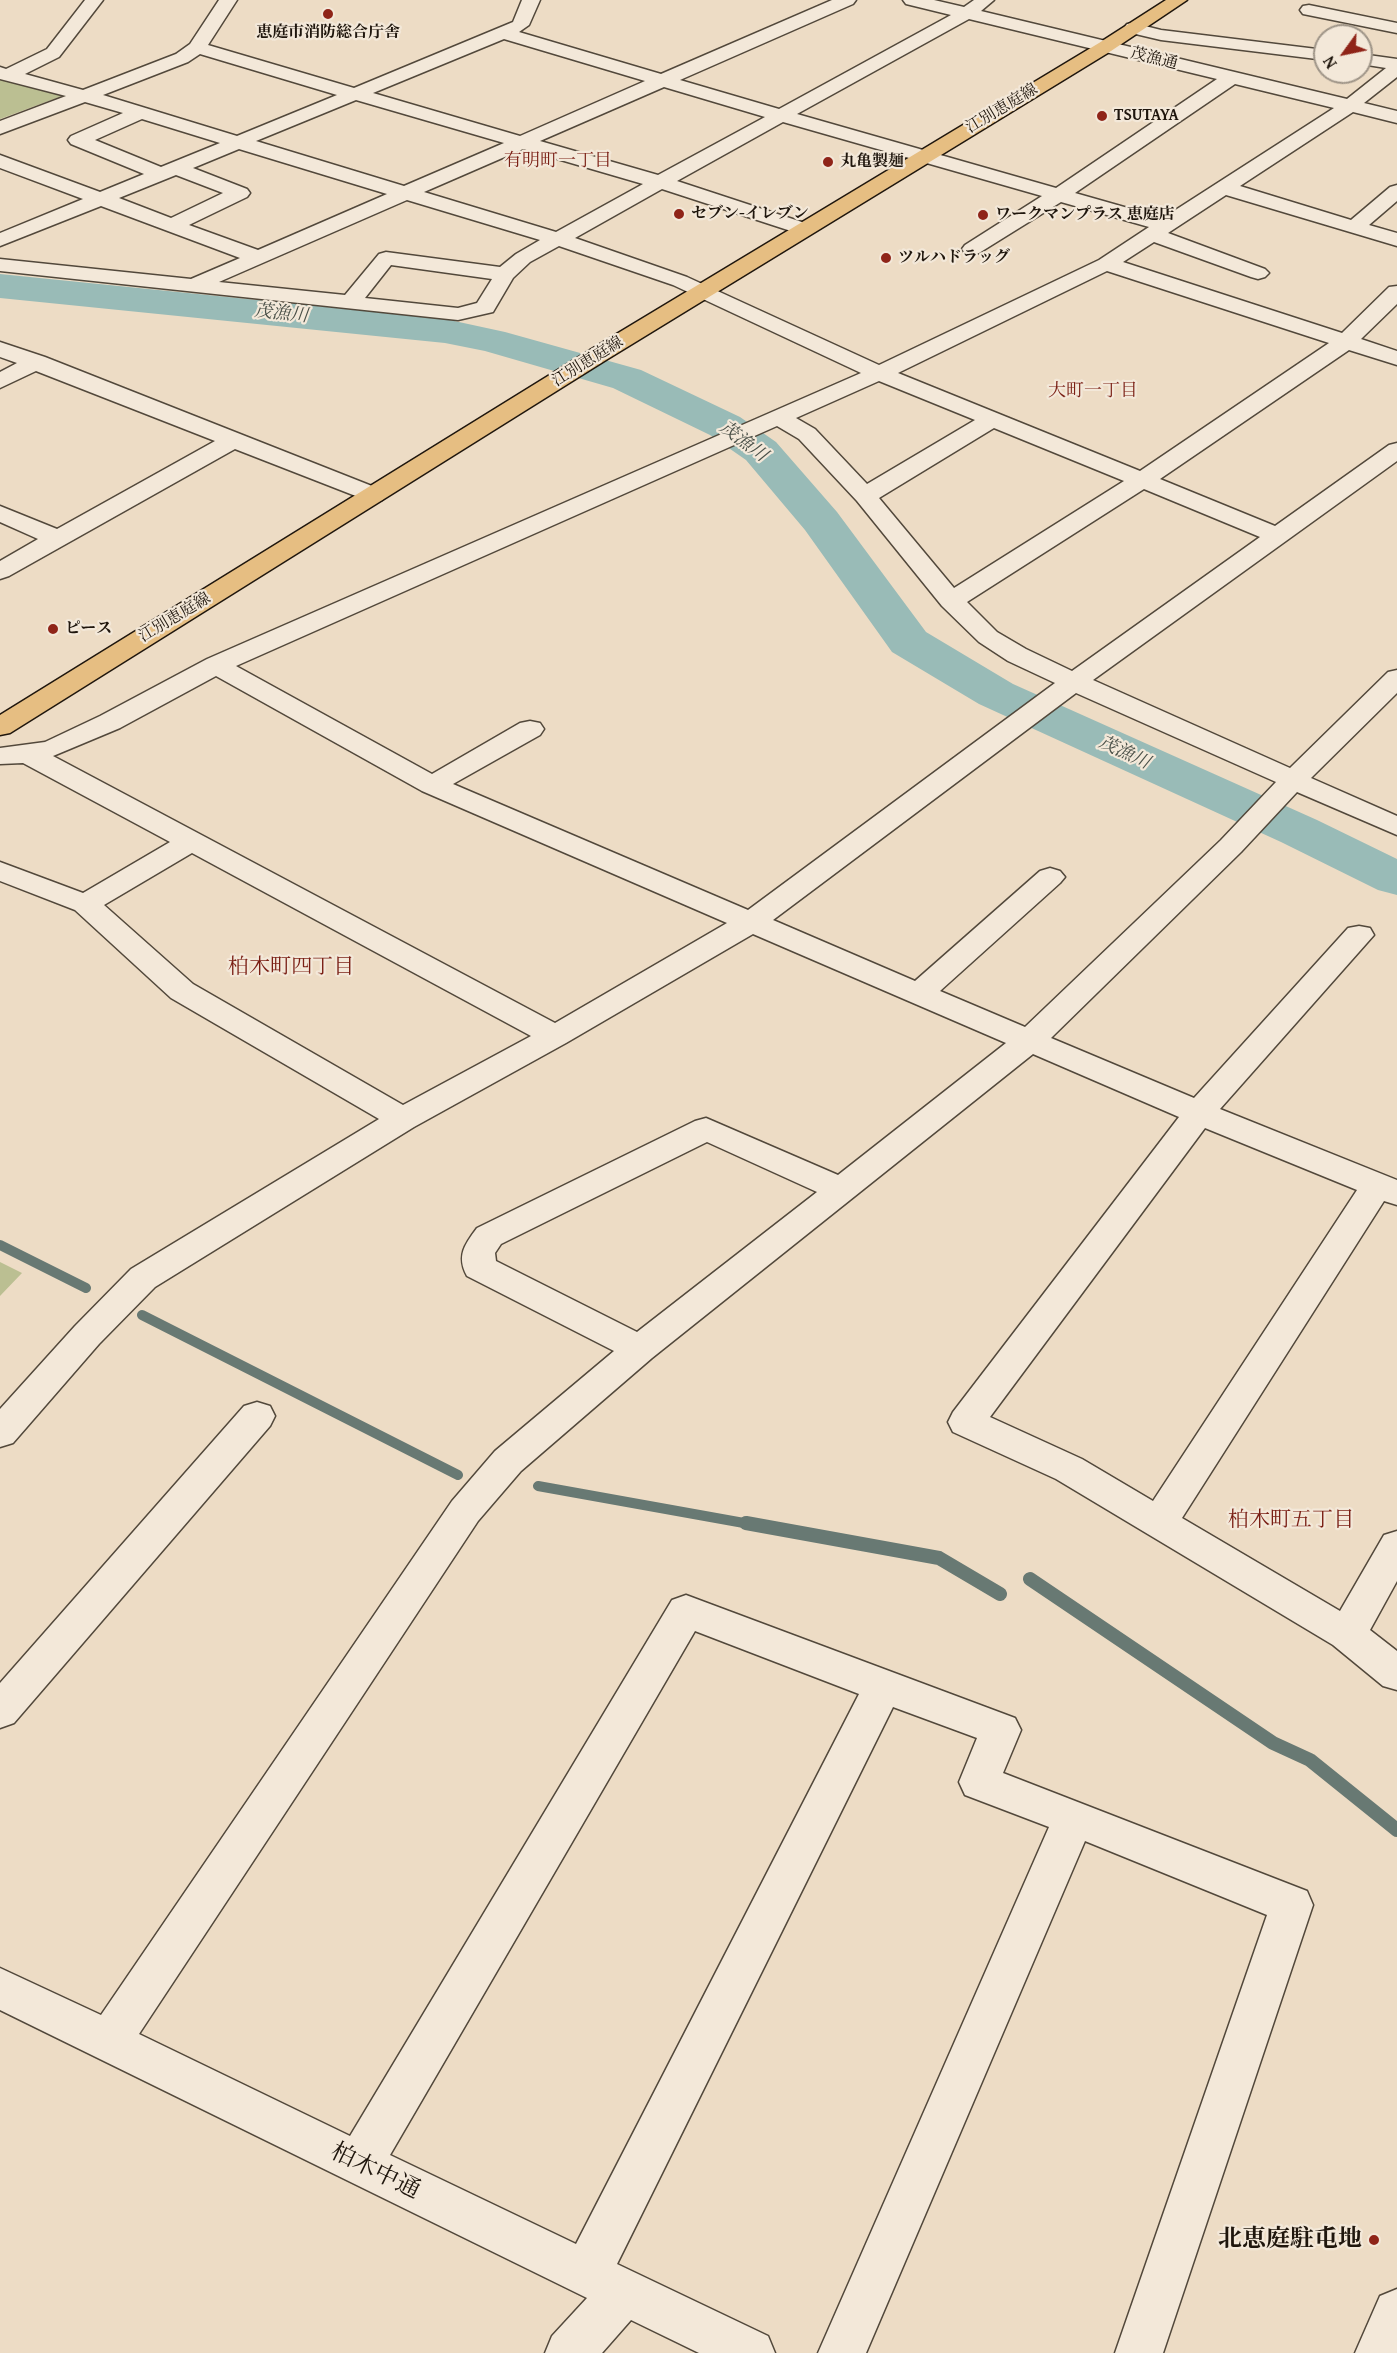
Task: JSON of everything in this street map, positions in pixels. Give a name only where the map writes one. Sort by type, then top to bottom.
[{"type":"main road","name":"江別恵庭線","points":[[0,727],[570,372],[1105,47],[1178,0]]},
{"type":"street","points":[[4,74],[53,52],[94,0]]},
{"type":"street","points":[[0,128],[182,58],[197,48],[228,0]]},
{"type":"street","points":[[0,240],[503,33],[520,25],[531,0]]},
{"type":"street","points":[[195,285],[847,0]]},
{"type":"street","name":"茂漁通","points":[[912,0],[1397,117]]},
{"type":"street","points":[[0,265],[458,314],[475,311],[485,307],[505,274],[523,258],[663,183],[968,13],[985,0]]},
{"type":"street","points":[[1309,10],[1397,28]]},
{"type":"street","points":[[1133,28],[1161,35],[1285,42],[1313,51]]},
{"type":"street","points":[[503,33],[782,116],[1060,194],[1158,230],[1258,273]]},
{"type":"street","points":[[197,48],[663,183],[804,229]]},
{"type":"street","points":[[1373,61],[1397,66]]},
{"type":"street","points":[[14,755],[54,748],[216,665],[879,373],[1106,264],[1351,105],[1397,66]]},
{"type":"street","points":[[4,74],[239,141],[558,239],[680,281],[879,373],[1279,536]]},
{"type":"street","points":[[972,249],[1060,194],[1231,78]]},
{"type":"street","points":[[142,112],[78,140],[240,193],[172,225]]},
{"type":"street","points":[[0,161],[260,258]]},
{"type":"street","points":[[1225,188],[1397,240]]},
{"type":"street","points":[[1355,227],[1397,191]]},
{"type":"street","points":[[350,303],[386,258],[505,274]]},
{"type":"street","points":[[1106,264],[1397,358]]},
{"type":"street","points":[[951,601],[1142,480],[1345,342],[1397,292]]},
{"type":"street","points":[[0,349],[374,495]]},
{"type":"street","points":[[0,381],[37,362]]},
{"type":"street","points":[[865,496],[992,420]]},
{"type":"street","points":[[769,421],[807,434],[865,496],[951,601],[988,637],[1066,687],[1285,789],[1397,826]]},
{"type":"street","points":[[0,571],[234,440]]},
{"type":"street","points":[[0,1433],[87,1335],[143,1278],[403,1119],[555,1036],[753,921],[1066,687],[1397,450]]},
{"type":"street","points":[[0,513],[58,538]]},
{"type":"street","points":[[216,665],[432,785],[1029,1041],[1387,1190],[1159,1522]]},
{"type":"street","points":[[109,2041],[465,1511],[508,1461],[640,1349],[1029,1041],[1246,831],[1397,678]]},
{"type":"street","points":[[432,785],[530,729]]},
{"type":"street","points":[[14,755],[190,842],[555,1036]]},
{"type":"street","points":[[85,904],[190,842]]},
{"type":"street","points":[[0,872],[85,904],[182,991],[403,1119]]},
{"type":"street","points":[[920,993],[1050,877]]},
{"type":"street","points":[[1359,934],[1199,1113],[966,1422],[1069,1469],[1347,1634],[1397,1674]]},
{"type":"street","points":[[640,1349],[479,1267],[478,1251],[489,1236],[706,1129],[843,1190]]},
{"type":"street","points":[[0,1711],[257,1416]]},
{"type":"street","points":[[1347,1634],[1397,1546]]},
{"type":"street","points":[[359,2164],[686,1611],[1001,1730],[979,1782],[1292,1905],[1139,2353]]},
{"type":"street","points":[[569,2353],[606,2282],[883,1686]]},
{"type":"street","points":[[842,2353],[1074,1818]]},
{"type":"street","name":"柏木中通","points":[[0,1988],[752,2353]]},
{"type":"street","points":[[1379,2353],[1397,2313]]},
{"type":"green space","points":[[0,76],[58,91],[62,96],[0,119]]},
{"type":"green space","points":[[0,1262],[22,1273],[0,1296]]},
{"type":"waterway","name":"茂漁川","points":[[0,286],[445,331],[491,340],[627,379],[725,426],[761,451],[821,521],[909,642],[996,694],[1299,831],[1397,879]]},
{"type":"waterway","points":[[0,1245],[86,1288]]},
{"type":"waterway","points":[[142,1315],[458,1475]]},
{"type":"waterway","points":[[538,1486],[755,1525]]},
{"type":"waterway","points":[[746,1523],[939,1558],[1000,1594]]},
{"type":"waterway","points":[[1030,1579],[1273,1743],[1310,1760],[1397,1830]]},
{"type":"place","name":"恵庭市消防総合庁舎","points":[[328,14]]},
{"type":"place","name":"TSUTAYA","points":[[1102,116]]},
{"type":"place","name":"丸亀製麺","points":[[828,162]]},
{"type":"place","name":"セブン-イレブン","points":[[679,214]]},
{"type":"place","name":"ワークマンプラス 恵庭店","points":[[983,215]]},
{"type":"place","name":"ツルハドラッグ","points":[[886,258]]},
{"type":"place","name":"ピース","points":[[53,629]]},
{"type":"place","name":"北恵庭駐屯地","points":[[1374,2240]]},
{"type":"district","name":"有明町一丁目","points":[[558,161]]},
{"type":"district","name":"大町一丁目","points":[[1093,391]]},
{"type":"district","name":"柏木町四丁目","points":[[291,968]]},
{"type":"district","name":"柏木町五丁目","points":[[1291,1521]]}]
